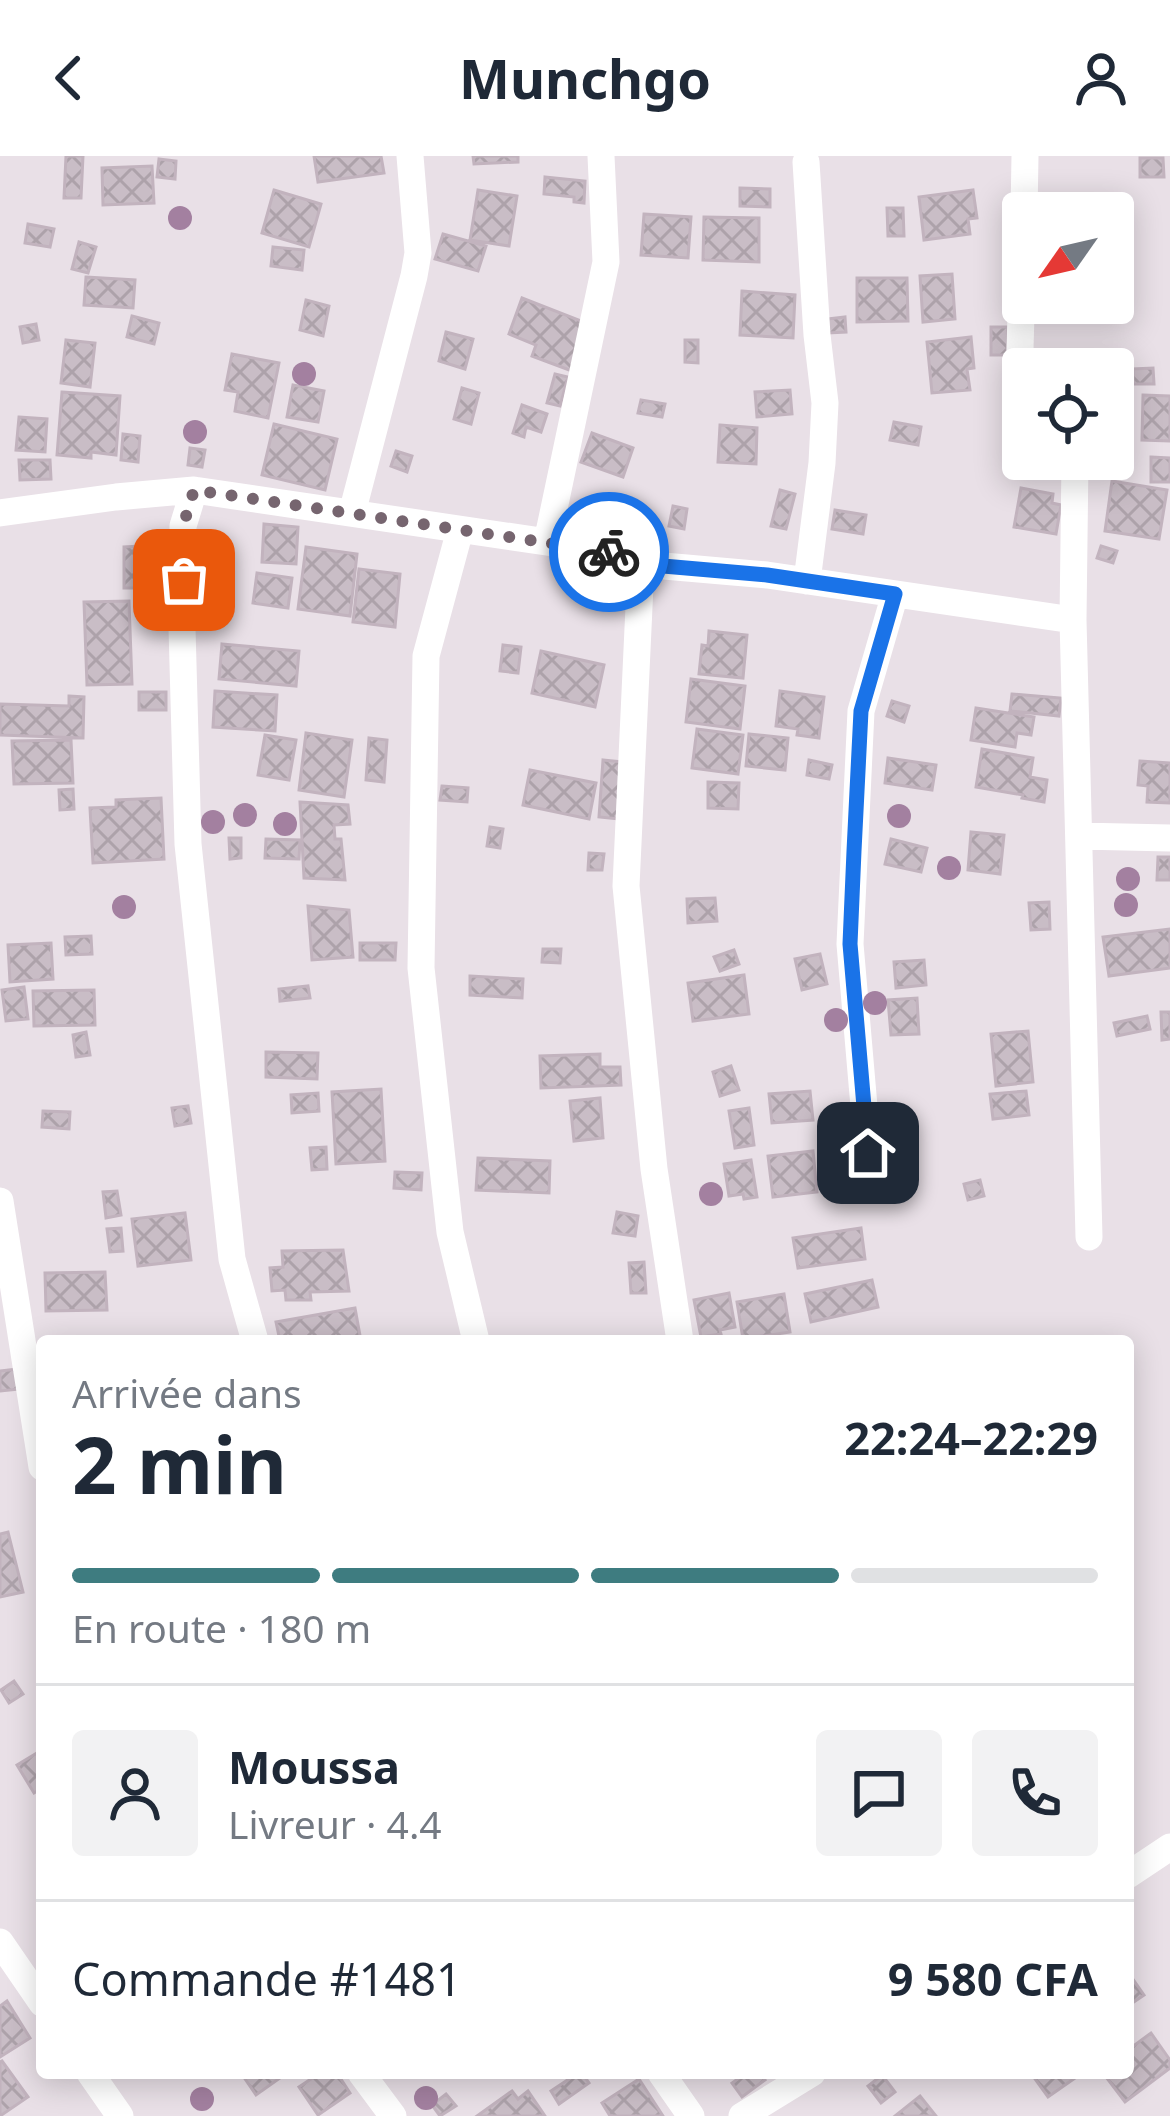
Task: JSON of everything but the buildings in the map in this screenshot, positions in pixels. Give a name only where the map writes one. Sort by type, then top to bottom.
[{"type":"street","points":[[352,513],[418,253],[410,156]]},
{"type":"street","points":[[547,542],[606,262],[601,156]]},
{"type":"street","points":[[1024,192],[1025,156]]},
{"type":"street","points":[[806,162],[825,404],[807,581]]},
{"type":"street","points":[[1076,480],[1073,620],[1089,1237]]},
{"type":"street","points":[[194,490],[183,526],[188,844],[232,1259],[253,1335]]},
{"type":"street","points":[[0,513],[194,490],[608,551],[640,564],[807,581],[1073,620]]},
{"type":"street","points":[[460,530],[426,656],[421,968],[450,1232],[475,1335]]},
{"type":"street","points":[[640,564],[626,886],[654,1168],[679,1335]]},
{"type":"street","points":[[868,1153],[850,944],[854,851],[861,711],[895,594]]},
{"type":"street","points":[[1078,836],[1170,838]]},
{"type":"street","points":[[0,1202],[36,1429]]},
{"type":"street","points":[[1134,1871],[1170,1847]]},
{"type":"street","points":[[0,1942],[36,1994]]},
{"type":"street","points":[[94,2079],[120,2116]]},
{"type":"street","points":[[366,2079],[393,2116]]},
{"type":"street","points":[[666,2079],[691,2116]]},
{"type":"street","points":[[742,2116],[802,2079]]},
{"type":"way so far","points":[[184,580],[183,526],[194,490],[609,552]]},
{"type":"route","points":[[609,552],[640,564],[767,575],[895,594],[861,711],[854,851],[850,944],[868,1153]]}]
